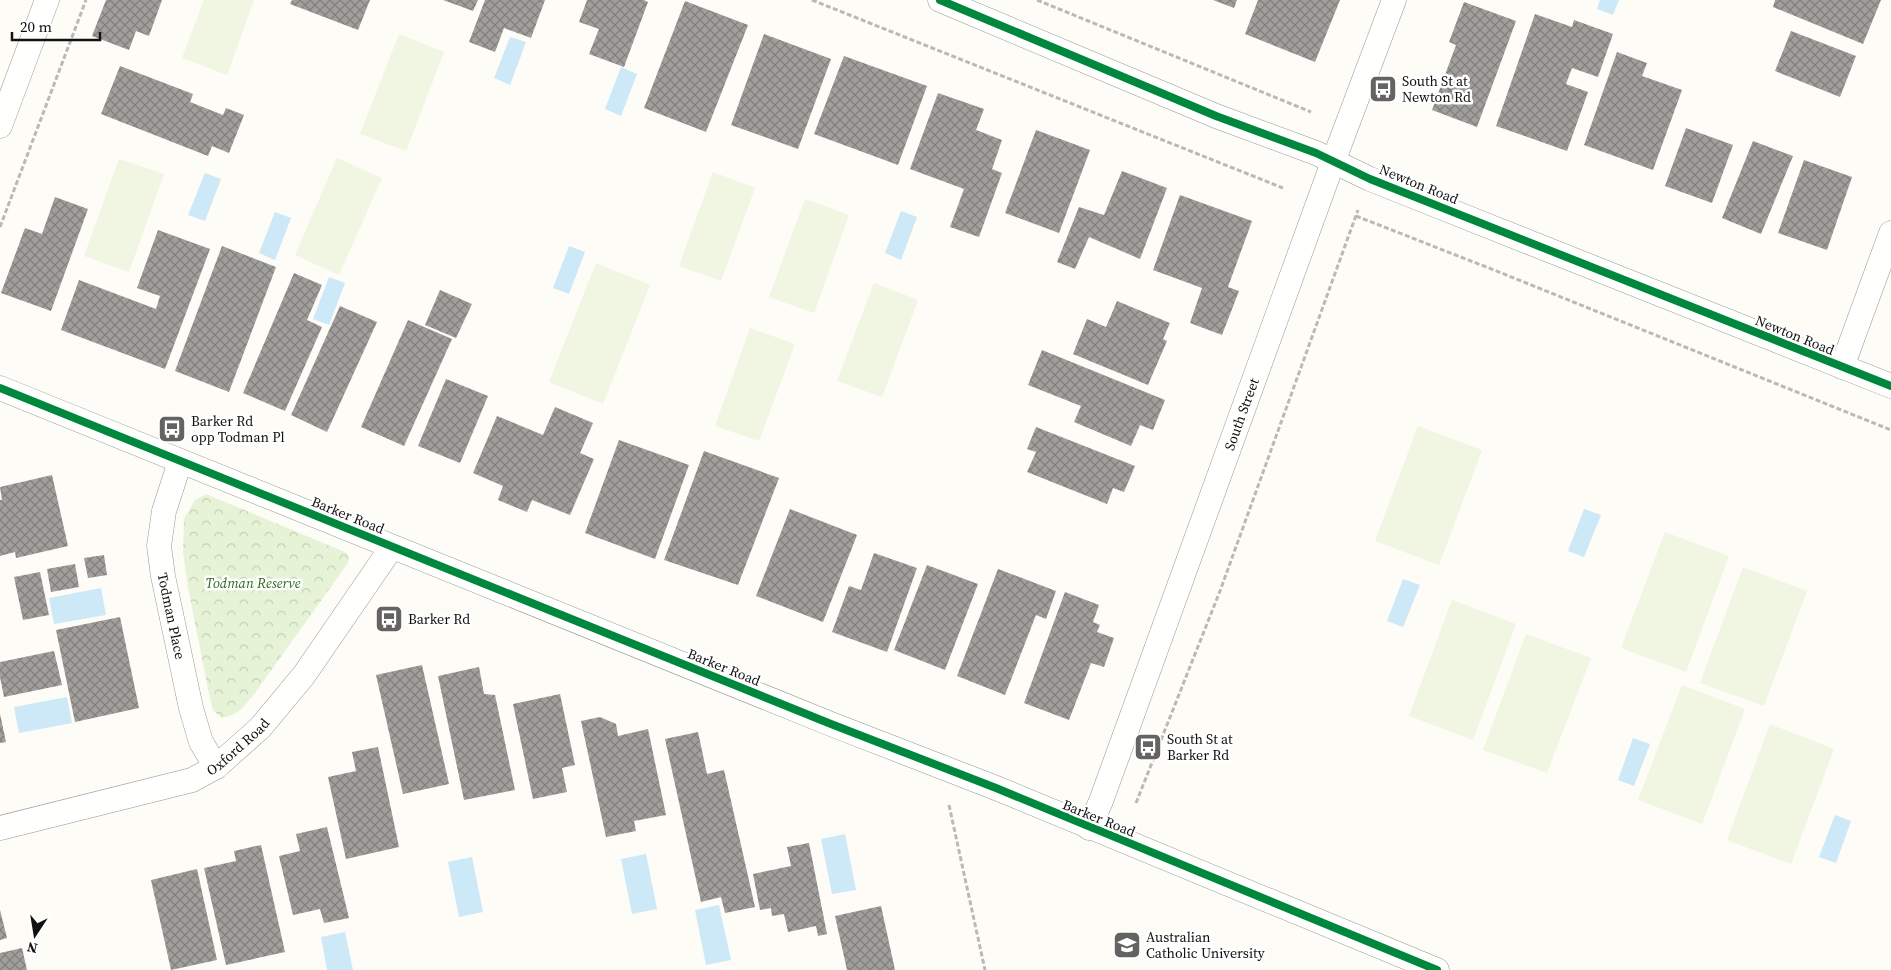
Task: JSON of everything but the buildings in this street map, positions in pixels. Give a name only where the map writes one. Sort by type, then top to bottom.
[{"type":"street","points":[[0,126],[47,0]]},
{"type":"street","name":"Newton Road","points":[[940,0],[1216,116],[1316,153],[1370,179],[1891,386]]},
{"type":"street","name":"South Street","points":[[1089,828],[1101,801],[1333,162],[1394,0]]},
{"type":"street","points":[[1842,367],[1891,233]]},
{"type":"street","name":"Barker Road","points":[[0,388],[831,724],[996,788],[1437,970]]},
{"type":"street","name":"Todman Place","points":[[180,462],[164,511],[159,546],[163,576],[191,708],[201,742],[216,767]]},
{"type":"street","name":"Oxford Road","points":[[0,828],[192,780],[216,767],[260,728],[304,675],[392,546]]},
{"type":"path","points":[[0,227],[86,0]]},
{"type":"path","points":[[812,0],[1283,188]]},
{"type":"path","points":[[1037,0],[1312,112]]},
{"type":"path","points":[[1136,803],[1220,590],[1358,210]]},
{"type":"path","points":[[1356,216],[1891,430]]},
{"type":"path","points":[[949,805],[985,970]]},
{"type":"green space","points":[[204,0],[254,0],[227,75],[182,58]]},
{"type":"green space","points":[[399,34],[444,52],[406,151],[360,134]]},
{"type":"green space","points":[[337,158],[382,178],[339,275],[295,255]]},
{"type":"green space","points":[[119,159],[164,174],[129,272],[84,256]]},
{"type":"green space","points":[[713,172],[755,188],[721,281],[679,266]]},
{"type":"green space","points":[[805,199],[849,215],[814,313],[769,297]]},
{"type":"green space","points":[[596,263],[650,285],[603,404],[549,382]]},
{"type":"green space","points":[[874,283],[918,300],[882,397],[837,381]]},
{"type":"green space","points":[[750,328],[795,344],[759,441],[715,426]]},
{"type":"green space","points":[[1418,426],[1482,450],[1439,565],[1375,541]]},
{"type":"green space","name":"Todman Reserve","points":[[206,494],[345,552],[349,556],[348,563],[255,693],[237,712],[221,718],[213,710],[209,694],[188,588],[183,552],[184,519],[195,500]]},
{"type":"green space","points":[[1665,532],[1729,556],[1686,672],[1621,648]]},
{"type":"green space","points":[[1743,567],[1807,591],[1764,706],[1700,683]]},
{"type":"green space","points":[[1452,600],[1516,624],[1473,740],[1409,716]]},
{"type":"green space","points":[[1526,634],[1591,658],[1547,773],[1483,750]]},
{"type":"green space","points":[[1682,685],[1745,709],[1702,824],[1638,800]]},
{"type":"green space","points":[[1770,724],[1834,749],[1791,864],[1727,840]]},
{"type":"water","points":[[1600,0],[1619,0],[1613,15],[1597,9]]},
{"type":"water","points":[[510,37],[526,42],[510,85],[494,78]]},
{"type":"water","points":[[621,67],[637,74],[621,116],[605,109]]},
{"type":"water","points":[[205,173],[221,179],[205,221],[188,215]]},
{"type":"water","points":[[901,211],[917,217],[901,260],[885,253]]},
{"type":"water","points":[[275,212],[291,218],[275,260],[259,253]]},
{"type":"water","points":[[569,246],[585,252],[569,294],[553,288]]},
{"type":"water","points":[[329,277],[345,283],[329,325],[313,319]]},
{"type":"water","points":[[1584,509],[1601,515],[1584,557],[1568,551]]},
{"type":"water","points":[[1403,579],[1420,585],[1403,627],[1387,621]]},
{"type":"water","points":[[101,588],[106,615],[54,624],[49,598]]},
{"type":"water","points":[[67,697],[72,723],[19,733],[14,707]]},
{"type":"water","points":[[1633,738],[1650,744],[1634,786],[1618,780]]},
{"type":"water","points":[[1835,815],[1851,821],[1836,863],[1819,857]]},
{"type":"water","points":[[845,834],[856,890],[832,894],[821,839]]},
{"type":"water","points":[[646,854],[657,909],[632,914],[621,859]]},
{"type":"water","points":[[472,857],[483,912],[459,917],[448,862]]},
{"type":"water","points":[[719,905],[731,960],[706,965],[695,910]]},
{"type":"water","points":[[345,932],[353,970],[327,970],[321,937]]},
{"type":"cycle path","points":[[940,0],[1216,116],[1316,153],[1370,179],[1891,386]]},
{"type":"cycle path","points":[[0,388],[831,724],[996,788],[1437,970]]},
{"type":"place","name":"South St at Newton Rd","points":[[1383,89]]},
{"type":"place","name":"Barker Rd opp Todman Pl","points":[[172,429]]},
{"type":"place","name":"Barker Rd","points":[[389,619]]},
{"type":"place","name":"South St at Barker Rd","points":[[1148,747]]},
{"type":"place","name":"Australian Catholic University","points":[[1127,945]]}]
